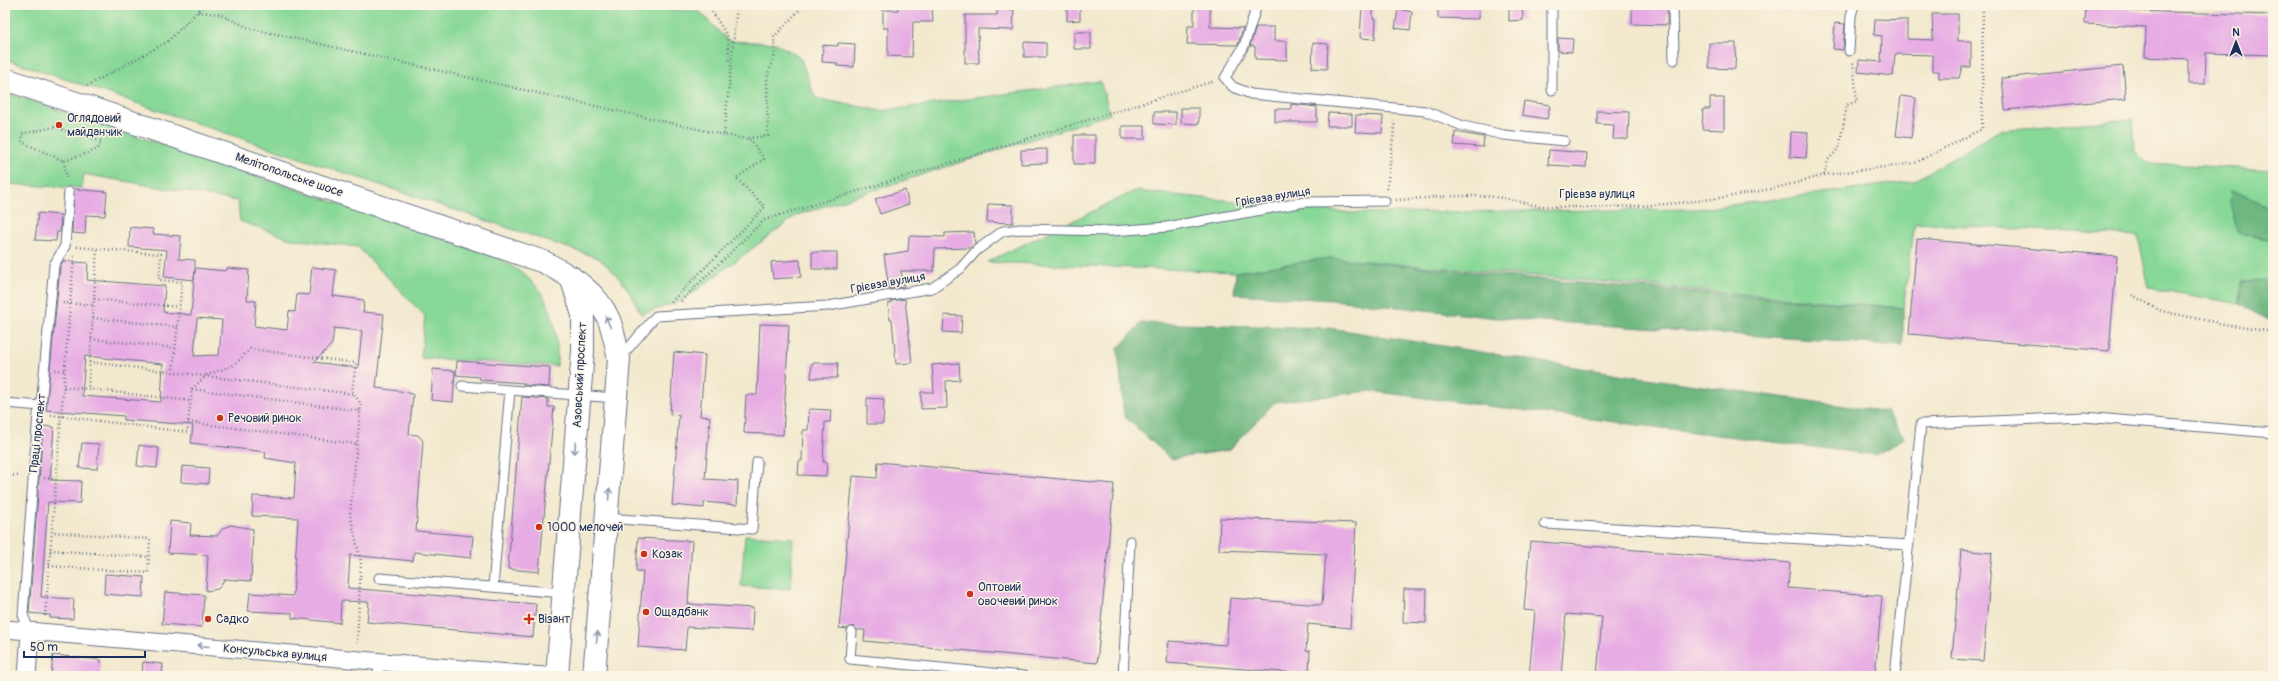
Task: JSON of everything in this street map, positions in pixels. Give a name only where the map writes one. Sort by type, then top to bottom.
[{"type":"main road","name":"Мелітопольське шосе","points":[[5,79],[544,262],[571,277]]},
{"type":"main road","name":"Азовський проспект","points":[[571,277],[592,294],[609,320],[619,359],[594,676]]},
{"type":"main road","name":"Азовський проспект","points":[[557,676],[580,396],[583,315],[571,277]]},
{"type":"street","name":"Консульська вулиця","points":[[5,629],[356,660],[379,669],[544,676]]},
{"type":"street","name":"Праці проспект","points":[[27,676],[37,632]]},
{"type":"lane","points":[[1256,5],[1244,46],[1225,78],[1233,87],[1251,94],[1397,107],[1425,111],[1463,126],[1497,133],[1564,141]]},
{"type":"lane","points":[[1552,5],[1552,90]]},
{"type":"lane","points":[[1673,5],[1674,60]]},
{"type":"lane","points":[[1849,51],[1851,16],[1854,5]]},
{"type":"lane","name":"Праці проспект","points":[[37,632],[23,615],[33,477],[54,264],[65,246],[69,192]]},
{"type":"lane","name":"Грієвза вулиця","points":[[656,316],[828,306],[932,288],[960,269],[977,250],[1003,231],[1021,229],[1112,230],[1167,227],[1305,202],[1385,201]]},
{"type":"lane","points":[[619,359],[656,316]]},
{"type":"lane","points":[[462,386],[616,398]]},
{"type":"lane","points":[[493,587],[510,390]]},
{"type":"lane","points":[[5,403],[40,410]]},
{"type":"lane","points":[[1895,676],[1921,424],[2084,417],[2273,432]]},
{"type":"lane","points":[[607,518],[752,529],[757,462]]},
{"type":"lane","points":[[1545,524],[1909,545]]},
{"type":"lane","points":[[1123,676],[1130,541]]},
{"type":"lane","points":[[379,578],[563,593]]},
{"type":"lane","points":[[852,632],[850,659],[1024,676]]},
{"type":"path","points":[[83,88],[167,42],[204,5]]},
{"type":"path","points":[[708,5],[728,37],[730,70]]},
{"type":"path","points":[[724,134],[737,5]]},
{"type":"path","points":[[745,139],[768,136],[767,87],[769,71],[775,55],[774,37],[804,5]]},
{"type":"path","name":"Грієвза вулиця","points":[[1385,201],[1449,196],[1494,196],[1543,206],[1656,206],[1796,184],[1824,175],[1915,163],[1982,129],[1984,96],[1983,5]]},
{"type":"path","points":[[198,12],[219,14],[249,28],[751,140],[764,159],[736,178],[765,207],[676,297]]},
{"type":"path","points":[[1824,175],[1828,160],[1839,148],[1847,105],[1857,101],[1855,64],[1849,51]]},
{"type":"path","points":[[656,316],[682,301],[764,220],[1225,78]]},
{"type":"path","points":[[1385,201],[1397,107]]},
{"type":"path","points":[[54,127],[101,141],[98,149],[64,161],[22,142],[22,134],[54,127]]},
{"type":"path","points":[[64,161],[69,192]]},
{"type":"path","points":[[37,632],[49,566],[71,303],[74,246],[161,254],[158,280],[182,282],[173,371]]},
{"type":"path","points":[[88,389],[97,248]]},
{"type":"path","points":[[2132,295],[2161,311],[2233,326],[2273,332]]},
{"type":"path","points":[[94,299],[180,307]]},
{"type":"path","points":[[51,302],[94,305]]},
{"type":"path","points":[[93,318],[178,327]]},
{"type":"path","points":[[91,340],[175,348]]},
{"type":"path","points":[[40,410],[61,416],[186,432],[192,389],[208,375],[234,365],[250,350],[356,364],[352,391],[361,404],[361,411],[350,514],[361,562],[356,660]]},
{"type":"path","points":[[89,362],[208,375],[354,394]]},
{"type":"path","points":[[64,388],[88,389],[191,401]]},
{"type":"path","points":[[192,389],[361,411]]},
{"type":"path","points":[[188,422],[357,444]]},
{"type":"path","points":[[5,475],[33,477]]},
{"type":"path","points":[[49,566],[148,573],[150,539],[52,532]]},
{"type":"path","points":[[50,550],[149,557]]},
{"type":"green space","points":[[5,5],[550,5],[699,11],[728,41],[775,43],[800,57],[815,98],[882,111],[1100,81],[1110,114],[797,215],[682,301],[641,314],[623,283],[598,258],[5,59]]},
{"type":"green space","points":[[5,92],[498,257],[528,278],[544,297],[553,319],[557,342],[557,366],[421,358],[425,316],[358,247],[291,239],[240,221],[238,201],[84,174],[82,188],[5,184]]},
{"type":"green space","points":[[2133,119],[2135,151],[2147,163],[2273,170],[2273,211],[2243,194],[2238,233],[2273,240],[2273,280],[2242,281],[2240,304],[2149,288],[2138,236],[1915,223],[1903,308],[1329,258],[1236,272],[987,262],[1135,191],[1353,213],[1700,209],[1914,181],[2000,130]]},
{"type":"green space","points":[[2231,191],[2243,194],[2273,211],[2273,240],[2238,233],[2230,203]]},
{"type":"green space","points":[[1329,258],[1568,282],[1903,308],[1903,346],[1498,318],[1333,300],[1234,294],[1236,272]]},
{"type":"green space","points":[[2273,280],[2273,320],[2266,319],[2240,304],[2242,281]]},
{"type":"green space","points":[[1141,323],[1329,328],[1632,376],[1887,412],[1904,438],[1876,455],[1370,391],[1275,402],[1229,450],[1171,459],[1124,416],[1118,349]]},
{"type":"green space","points":[[745,535],[793,538],[790,589],[741,586]]},
{"type":"building","points":[[898,5],[932,5],[933,22],[913,22],[912,57],[888,56],[888,28],[883,28],[883,10],[898,10]]},
{"type":"building","points":[[1067,5],[1080,5],[1080,20],[1067,21]]},
{"type":"building","points":[[1194,5],[1210,5],[1210,27],[1243,28],[1238,45],[1187,44],[1188,26],[1194,26]]},
{"type":"building","points":[[1362,5],[1373,5],[1373,19],[1376,19],[1375,39],[1360,38]]},
{"type":"building","points":[[1438,5],[1479,5],[1479,19],[1438,18]]},
{"type":"building","points":[[1509,5],[1522,5],[1523,20],[1509,21]]},
{"type":"building","points":[[1632,5],[1667,5],[1667,25],[1632,24]]},
{"type":"building","points":[[2086,5],[2132,5],[2131,11],[2273,15],[2272,55],[2206,53],[2205,84],[2188,84],[2188,59],[2145,57],[2146,27],[2085,24]]},
{"type":"building","points":[[997,9],[1014,10],[1013,30],[978,29],[979,63],[965,63],[965,15],[997,15]]},
{"type":"building","points":[[1398,9],[1412,12],[1410,30],[1395,28]]},
{"type":"building","points":[[1932,14],[1958,14],[1958,41],[1971,41],[1971,67],[1962,67],[1959,78],[1939,78],[1939,71],[1933,71],[1933,55],[1895,54],[1893,76],[1858,72],[1859,60],[1881,62],[1882,36],[1874,35],[1875,19],[1907,20],[1907,39],[1933,40]]},
{"type":"building","points":[[1835,23],[1845,24],[1843,50],[1833,49]]},
{"type":"building","points":[[1256,27],[1274,27],[1274,41],[1287,41],[1287,60],[1255,59],[1255,46],[1250,46]]},
{"type":"building","points":[[1074,32],[1091,32],[1091,49],[1074,49]]},
{"type":"building","points":[[1558,38],[1573,39],[1572,52],[1558,51]]},
{"type":"building","points":[[1024,42],[1046,43],[1046,57],[1024,57]]},
{"type":"building","points":[[838,43],[855,44],[854,67],[837,66],[837,63],[822,62],[823,45],[838,46]]},
{"type":"building","points":[[1313,43],[1328,44],[1327,69],[1312,68]]},
{"type":"building","points":[[1709,43],[1736,43],[1735,69],[1709,68]]},
{"type":"building","points":[[2123,66],[2126,99],[2005,110],[2002,78]]},
{"type":"building","points":[[1901,96],[1916,98],[1911,138],[1896,136]]},
{"type":"building","points":[[1710,98],[1724,98],[1724,130],[1702,129],[1703,109],[1710,109]]},
{"type":"building","points":[[1524,101],[1550,105],[1547,119],[1522,115]]},
{"type":"building","points":[[1291,104],[1317,107],[1317,122],[1275,122],[1275,109],[1291,109]]},
{"type":"building","points":[[1181,108],[1199,108],[1199,124],[1181,123]]},
{"type":"building","points":[[1597,111],[1629,112],[1628,139],[1613,139],[1614,125],[1597,124]]},
{"type":"building","points":[[1154,112],[1176,112],[1176,125],[1154,124]]},
{"type":"building","points":[[1328,113],[1352,114],[1352,126],[1327,126]]},
{"type":"building","points":[[1356,115],[1383,116],[1382,133],[1355,132]]},
{"type":"building","points":[[1122,126],[1145,126],[1145,139],[1122,139]]},
{"type":"building","points":[[1455,132],[1484,137],[1483,147],[1454,145]]},
{"type":"building","points":[[1791,132],[1808,133],[1806,158],[1790,157]]},
{"type":"building","points":[[1074,135],[1095,135],[1095,164],[1074,164]]},
{"type":"building","points":[[1047,149],[1047,163],[1021,164],[1021,150]]},
{"type":"building","points":[[1549,150],[1587,153],[1586,167],[1548,165]]},
{"type":"building","points":[[74,189],[107,192],[105,216],[86,215],[85,234],[72,233]]},
{"type":"building","points":[[905,190],[909,204],[880,214],[875,199]]},
{"type":"building","points":[[988,204],[1013,205],[1013,223],[987,222]]},
{"type":"building","points":[[38,213],[61,215],[60,232],[57,232],[56,241],[35,240]]},
{"type":"building","points":[[130,227],[153,229],[153,234],[181,236],[179,259],[195,260],[195,268],[226,271],[227,268],[249,270],[247,300],[256,301],[254,326],[287,330],[289,311],[295,312],[297,294],[309,295],[312,267],[336,270],[333,296],[364,300],[363,312],[384,314],[376,388],[407,392],[413,395],[409,434],[418,435],[423,441],[416,531],[473,536],[471,558],[414,552],[413,561],[350,555],[348,588],[536,604],[533,637],[367,622],[369,602],[341,601],[340,623],[292,618],[292,613],[248,611],[250,593],[293,596],[298,518],[252,516],[253,496],[294,498],[296,463],[265,458],[266,452],[191,443],[193,425],[124,420],[124,416],[46,410],[60,267],[63,261],[88,263],[87,280],[165,286],[163,312],[191,315],[195,269],[194,280],[164,277],[167,250],[129,247]],"holes":[[[197,318],[222,320],[219,355],[194,356]],[[334,328],[362,331],[358,368],[314,362],[332,344]],[[85,356],[163,364],[161,402],[82,396]]]},
{"type":"building","points":[[974,232],[975,244],[970,248],[935,249],[934,271],[901,271],[904,287],[889,289],[884,255],[908,251],[909,236],[945,237],[945,233]]},
{"type":"building","points":[[1917,239],[2117,256],[2109,351],[1909,334]]},
{"type":"building","points":[[812,252],[837,252],[837,269],[812,269]]},
{"type":"building","points":[[800,260],[801,277],[773,279],[771,262]]},
{"type":"building","points":[[905,299],[912,363],[896,364],[892,319],[890,320],[888,304],[891,303],[891,301]]},
{"type":"building","points":[[944,315],[962,316],[961,333],[943,332]]},
{"type":"building","points":[[760,324],[789,325],[783,435],[744,433],[746,395],[757,395]]},
{"type":"building","points":[[674,352],[705,355],[700,416],[710,417],[705,479],[738,481],[737,505],[704,502],[704,508],[672,505],[679,415],[670,414]]},
{"type":"building","points":[[457,361],[550,367],[549,387],[523,385],[524,383],[480,380],[480,377],[456,375]]},
{"type":"building","points":[[812,363],[838,363],[837,378],[811,378]]},
{"type":"building","points":[[959,363],[960,380],[946,381],[947,408],[921,409],[921,392],[934,392],[932,365]]},
{"type":"building","points":[[433,369],[455,371],[453,402],[431,400]]},
{"type":"building","points":[[522,397],[548,399],[548,407],[554,407],[539,572],[508,569]]},
{"type":"building","points":[[867,398],[884,399],[883,424],[867,424]]},
{"type":"building","points":[[809,409],[831,410],[830,422],[825,422],[823,462],[827,462],[826,476],[798,475],[799,461],[802,461],[803,430],[808,430]]},
{"type":"building","points":[[43,426],[54,427],[50,480],[81,481],[80,503],[48,502],[41,597],[74,599],[73,619],[50,618],[50,615],[29,613]]},
{"type":"building","points":[[82,443],[99,444],[97,469],[79,468]]},
{"type":"building","points":[[139,445],[159,448],[157,468],[137,466]]},
{"type":"building","points":[[878,462],[1114,484],[1097,663],[864,641],[865,630],[857,630],[853,626],[847,629],[839,628],[853,476],[877,478]]},
{"type":"building","points":[[182,466],[209,468],[208,484],[181,482]]},
{"type":"building","points":[[1220,518],[1356,523],[1350,628],[1308,624],[1306,651],[1310,651],[1309,674],[1167,663],[1169,641],[1226,645],[1230,598],[1322,605],[1326,554],[1219,550]]},
{"type":"building","points":[[170,521],[191,523],[190,535],[217,536],[223,528],[231,525],[253,529],[251,581],[225,579],[218,589],[206,591],[208,555],[168,553]]},
{"type":"building","points":[[638,538],[692,541],[688,604],[753,608],[752,631],[687,627],[685,650],[638,647],[643,571],[636,571]]},
{"type":"building","points":[[1530,541],[1790,563],[1788,588],[1882,596],[1875,676],[1597,676],[1602,617],[1566,614],[1561,676],[1529,676],[1535,611],[1524,610]]},
{"type":"building","points":[[1961,550],[1992,553],[1983,661],[1952,659]]},
{"type":"building","points":[[105,574],[144,577],[143,597],[104,594]]},
{"type":"building","points":[[1404,589],[1427,589],[1426,623],[1403,622]]},
{"type":"building","points":[[165,592],[204,595],[202,627],[162,624]]},
{"type":"building","points":[[53,655],[101,660],[100,676],[51,676]]},
{"type":"building","points":[[143,662],[163,664],[162,676],[142,676]]},
{"type":"place","name":"Оглядовий майданчик","points":[[59,125]]},
{"type":"place","name":"Речовий ринок","points":[[220,418]]},
{"type":"place","name":"1000 мелочей","points":[[539,527]]},
{"type":"place","name":"Козак","points":[[644,554]]},
{"type":"place","name":"Оптовий овочевий ринок","points":[[970,594]]},
{"type":"place","name":"Ощадбанк","points":[[646,612]]},
{"type":"place","name":"Садко","points":[[208,619]]},
{"type":"place","name":"Візант","points":[[529,619]]}]
